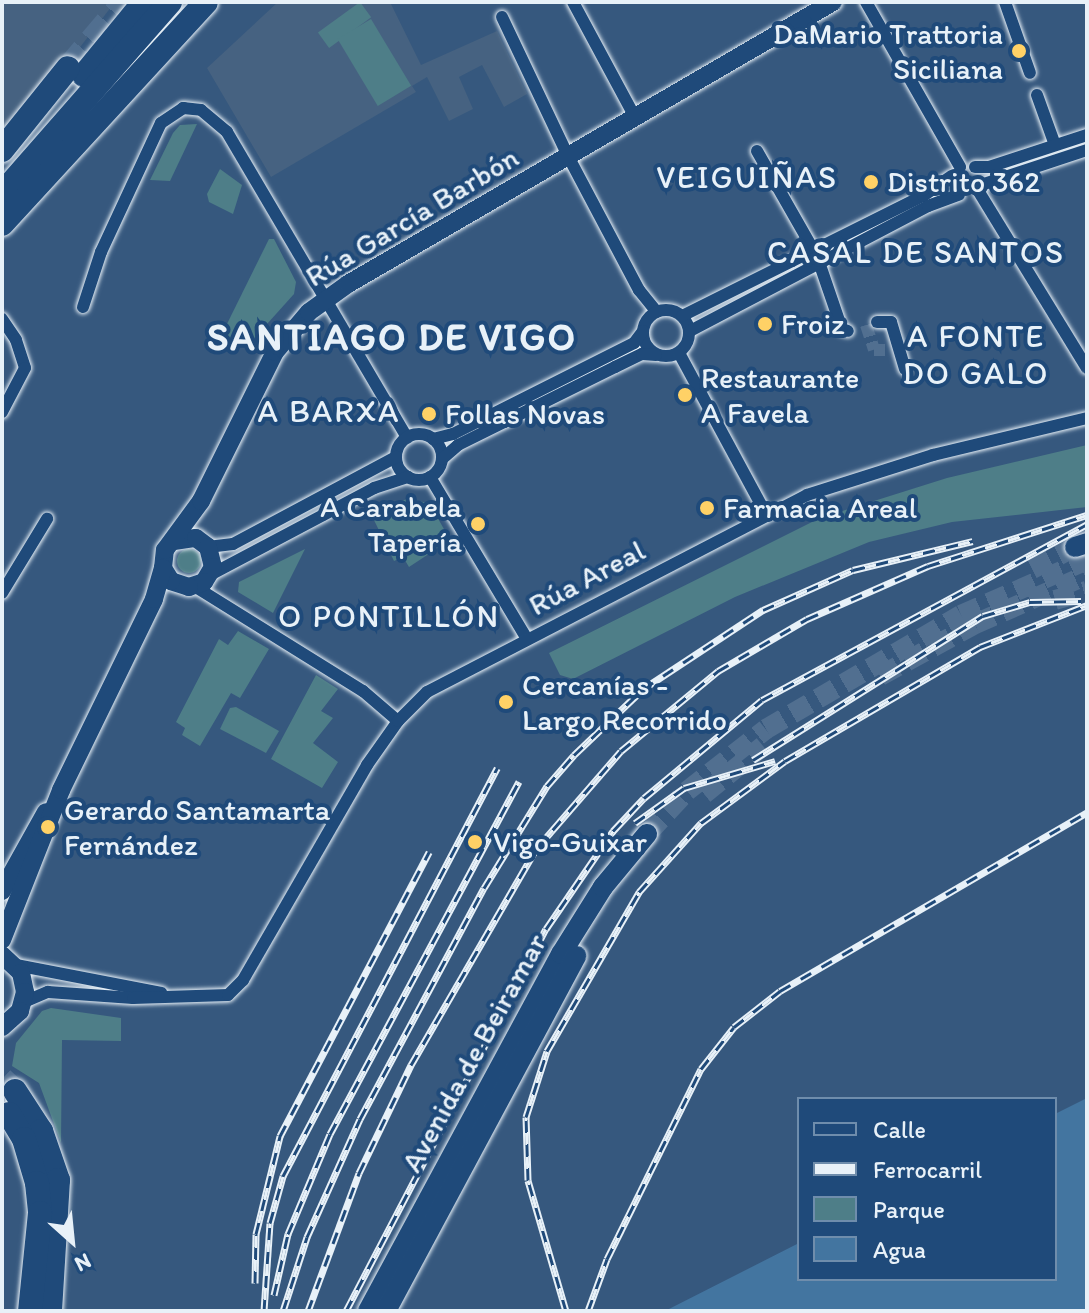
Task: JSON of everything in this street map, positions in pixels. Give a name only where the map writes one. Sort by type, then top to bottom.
[{"type":"highway","points":[[2,174],[144,2]]},
{"type":"highway","points":[[2,194],[170,2]]},
{"type":"highway","points":[[2,206],[186,2]]},
{"type":"highway","points":[[2,224],[206,2]]},
{"type":"highway","points":[[126,88],[215,2]]},
{"type":"highway","points":[[2,150],[68,68]]},
{"type":"highway","points":[[12,1102],[41,1131],[48,1182],[50,1311]]},
{"type":"highway","points":[[30,1311],[40,1213],[48,1182]]},
{"type":"main road","name":"Rúa García Barbón","points":[[174,541],[201,501],[275,352],[327,298],[833,2]]},
{"type":"main road","name":"Rúa García Barbón","points":[[201,501],[205,544]]},
{"type":"main road","points":[[2,891],[61,790],[154,599],[165,550],[174,541],[188,537],[205,544],[210,575],[154,599]]},
{"type":"main road","points":[[163,568],[185,585]]},
{"type":"main road","points":[[3,1028],[24,1002],[24,983],[5,953],[61,790]]},
{"type":"main road","name":"Avenida de Beiramar","points":[[368,1311],[579,950],[652,838]]},
{"type":"main road","name":"Avenida de Beiramar","points":[[386,1311],[481,1118]]},
{"type":"street","points":[[573,2],[635,117]]},
{"type":"street","points":[[866,2],[956,171],[959,195]]},
{"type":"street","points":[[1005,2],[1030,73]]},
{"type":"street","name":"Rúa García Barbón","points":[[502,17],[568,156]]},
{"type":"street","points":[[1037,95],[1055,145]]},
{"type":"street","points":[[83,307],[101,252],[158,128],[174,111],[193,108],[222,125],[407,438]]},
{"type":"street","points":[[679,353],[690,331],[956,171],[989,167],[1087,135]]},
{"type":"street","points":[[568,156],[639,290],[657,312],[682,316],[959,195],[1087,150]]},
{"type":"street","points":[[757,151],[816,257],[842,329],[848,331]]},
{"type":"street","points":[[975,167],[982,188],[1087,368]]},
{"type":"street","points":[[205,544],[233,544],[396,457],[407,438],[419,434],[433,439],[621,350],[643,331],[657,312]]},
{"type":"street","points":[[682,316],[690,331]]},
{"type":"street","points":[[2,319],[16,340],[25,368],[2,412]]},
{"type":"street","points":[[877,322],[889,319],[905,369]]},
{"type":"street","points":[[643,331],[656,355]]},
{"type":"street","points":[[885,350],[899,346]]},
{"type":"street","points":[[430,477],[442,459],[458,445],[642,354],[679,353]]},
{"type":"street","points":[[679,353],[766,514]]},
{"type":"street","name":"Rúa Areal","points":[[24,1002],[48,992],[218,998],[238,987],[398,721],[427,692],[766,514],[884,469],[1087,418]]},
{"type":"street","points":[[433,439],[442,459]]},
{"type":"street","points":[[396,457],[408,477]]},
{"type":"street","points":[[210,575],[359,495],[408,477],[430,477]]},
{"type":"street","points":[[430,477],[527,639]]},
{"type":"street","points":[[2,593],[47,519]]},
{"type":"street","points":[[185,585],[363,691],[398,721]]},
{"type":"street","name":"Rúa Areal","points":[[5,953],[168,995]]},
{"type":"shaded area","points":[[2,2],[115,2],[2,148]]},
{"type":"shaded area","points":[[278,2],[390,2],[421,65],[497,31],[527,94],[504,107],[482,65],[459,77],[473,109],[449,121],[427,77],[412,86],[416,92],[271,177],[207,68]]},
{"type":"green space","points":[[360,2],[371,17],[329,48],[318,33]]},
{"type":"green space","points":[[371,19],[411,86],[378,106],[338,39]]},
{"type":"green space","points":[[197,124],[170,181],[150,180],[173,133],[180,125]]},
{"type":"green space","points":[[220,169],[242,185],[233,214],[209,202],[207,194]]},
{"type":"green space","points":[[269,239],[274,239],[296,282],[294,294],[249,344],[239,343],[222,334]]},
{"type":"green space","points":[[1087,445],[1087,507],[952,522],[869,542],[735,597],[573,679],[560,675],[549,653],[820,518],[947,478]]},
{"type":"green space","points":[[409,498],[430,504],[450,540],[409,567],[403,557],[394,561],[371,514]]},
{"type":"green space","points":[[189,549],[198,552],[201,561],[198,570],[189,573],[180,570],[177,561],[180,552]]},
{"type":"green space","points":[[305,549],[273,613],[238,592],[239,582]]},
{"type":"green space","points":[[238,631],[269,649],[240,698],[231,693],[200,746],[182,735],[185,728],[176,722],[219,639],[228,645]]},
{"type":"green space","points":[[316,675],[338,689],[321,711],[333,718],[313,743],[338,762],[322,788],[271,759]]},
{"type":"green space","points":[[236,707],[279,731],[266,753],[220,729],[230,708]]},
{"type":"green space","points":[[51,1008],[121,1018],[121,1041],[62,1040],[61,1143],[39,1083],[12,1066],[16,1043],[42,1011]]},
{"type":"water","points":[[1087,1098],[1087,1311],[665,1311],[797,1244],[797,1281],[1057,1281],[1057,1113]]},
{"type":"tunnel","points":[[68,68],[124,2]]},
{"type":"tunnel","points":[[866,325],[874,350],[885,350]]},
{"type":"tunnel","points":[[1032,569],[1075,547]]},
{"type":"tunnel","points":[[647,834],[687,791],[766,729],[961,615],[1087,560]]},
{"type":"tunnel","points":[[880,676],[975,624],[1087,575]]},
{"type":"tunnel","points":[[1055,600],[1087,591]]},
{"type":"tunnel","points":[[704,794],[763,746]]},
{"type":"tunnel","points":[[2,1079],[15,1091]]},
{"type":"railway","points":[[308,1311],[359,1173],[411,1065],[537,848],[621,751],[718,671],[807,619],[928,566],[1087,515]]},
{"type":"railway","points":[[346,1311],[546,929],[613,831],[644,798],[762,700],[1087,524]]},
{"type":"railway","points":[[283,1311],[307,1237],[360,1119],[484,888],[547,786],[574,755],[643,689],[763,610],[853,570],[973,541]]},
{"type":"railway","points":[[753,760],[983,616],[1030,602],[1081,601]]},
{"type":"railway","points":[[566,1311],[528,1180],[526,1117],[547,1051],[639,892],[701,823],[785,761],[980,647],[1087,605]]},
{"type":"railway","points":[[635,823],[684,788],[775,761]]},
{"type":"railway","points":[[264,1311],[270,1223],[283,1176],[497,768]]},
{"type":"railway","points":[[274,1295],[288,1234],[330,1134],[519,781]]},
{"type":"railway","points":[[588,1311],[607,1259],[701,1069],[734,1027],[780,991],[1087,812]]},
{"type":"railway","points":[[255,1283],[256,1234],[280,1136],[429,852]]},
{"type":"place","name":"DaMario Trattoria Siciliana","points":[[1019,51]]},
{"type":"place","name":"Distrito 362","points":[[871,182]]},
{"type":"place","name":"Froiz","points":[[765,324]]},
{"type":"place","name":"Restaurante A Favela","points":[[685,395]]},
{"type":"place","name":"Follas Novas","points":[[429,414]]},
{"type":"place","name":"Farmacia Areal","points":[[707,508]]},
{"type":"place","name":"A Carabela Tapería","points":[[478,524]]},
{"type":"place","name":"Cercanías - Largo Recorrido","points":[[506,702]]},
{"type":"place","name":"Gerardo Santamarta Fernández","points":[[48,827]]},
{"type":"place","name":"Vigo-Guixar","points":[[475,842]]},
{"type":"district","name":"VEIGUIÑAS","points":[[747,177]]},
{"type":"district","name":"CASAL DE SANTOS","points":[[916,252]]},
{"type":"district","name":"SANTIAGO DE VIGO","points":[[392,338]]},
{"type":"district","name":"A FONTE DO GALO","points":[[976,356]]},
{"type":"district","name":"A BARXA","points":[[329,411]]},
{"type":"district","name":"O PONTILLÓN","points":[[389,616]]}]
